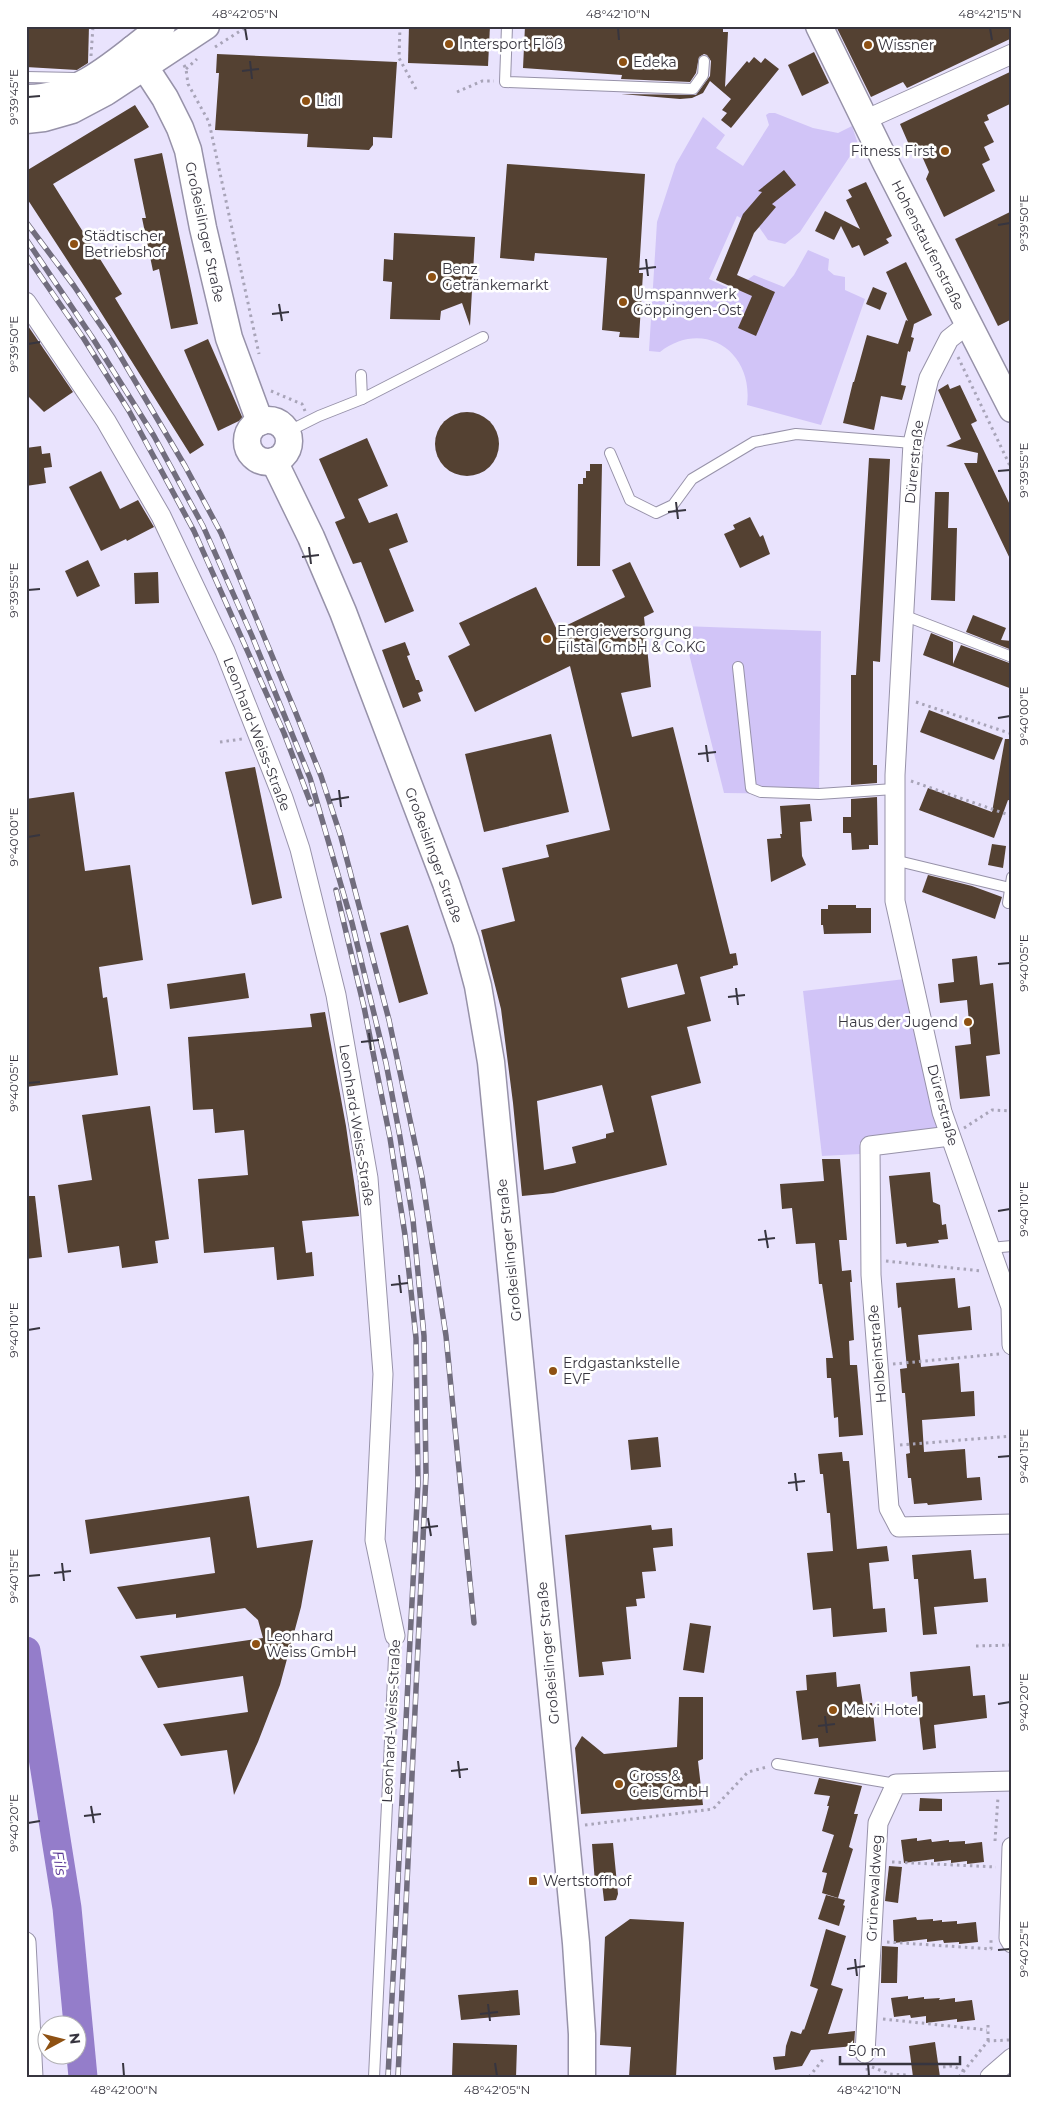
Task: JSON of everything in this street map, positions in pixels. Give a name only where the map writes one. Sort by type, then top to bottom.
[{"type":"main road","points":[[26,120],[44,118],[72,110],[139,59],[162,26]]},
{"type":"main road","name":"Hohenstaufenstraße","points":[[819,26],[865,120],[958,331],[1012,409]]},
{"type":"main road","points":[[26,98],[40,98],[69,91],[139,59],[208,38]]},
{"type":"main road","name":"Großeislinger Straße","points":[[139,59],[164,98],[180,128],[188,150],[202,228],[229,338],[260,422]]},
{"type":"main road","points":[[272,421],[284,427],[298,427],[281,458],[262,462],[256,459],[249,449],[248,436],[250,431],[260,422],[272,421]]},
{"type":"main road","name":"Großeislinger Straße","points":[[274,461],[311,537],[343,612],[446,883],[466,941],[478,986],[492,1062],[565,1827],[580,1992],[582,2077]]},
{"type":"street","points":[[865,120],[1012,54]]},
{"type":"street","name":"Leonhard-Weiss-Straße","points":[[26,302],[106,421],[161,516],[226,651],[300,849],[336,995],[368,1178],[383,1374],[375,1540],[395,1636]]},
{"type":"street","name":"Dürerstraße","points":[[958,331],[929,378],[913,443],[894,782],[895,901],[942,1112],[1011,1307],[1007,1349]]},
{"type":"street","name":"Holbeinstraße","points":[[950,1136],[870,1146],[870,1268],[889,1508],[899,1527],[1012,1524]]},
{"type":"street","points":[[896,1784],[1012,1781]]},
{"type":"street","name":"Grünewaldweg","points":[[866,2059],[878,1823],[896,1784]]},
{"type":"street","points":[[1012,1847],[1010,1938],[1012,1943]]},
{"type":"street","points":[[26,1942],[33,2077]]},
{"type":"street","points":[[990,2077],[1012,2058]]},
{"type":"lane","points":[[507,26],[505,82],[693,89],[703,75],[704,61]]},
{"type":"lane","points":[[26,78],[94,78]]},
{"type":"lane","points":[[298,427],[362,399],[483,337]]},
{"type":"lane","points":[[361,374],[362,399]]},
{"type":"lane","points":[[610,452],[630,500],[656,513],[673,505],[692,479],[754,442],[796,434],[913,443]]},
{"type":"lane","points":[[903,615],[1012,657]]},
{"type":"lane","points":[[738,667],[752,788],[760,792],[820,794],[894,782]]},
{"type":"lane","points":[[894,860],[1010,888]]},
{"type":"lane","points":[[1008,903],[1012,877]]},
{"type":"lane","points":[[990,1248],[1012,1246]]},
{"type":"lane","name":"Leonhard-Weiss-Straße","points":[[374,2077],[395,1636]]},
{"type":"lane","points":[[777,1764],[896,1784]]},
{"type":"path","points":[[208,38],[248,26]]},
{"type":"path","points":[[400,26],[399,58],[417,91]]},
{"type":"path","points":[[203,55],[186,69],[188,84],[209,122],[260,360]]},
{"type":"path","points":[[457,92],[482,81],[505,82]]},
{"type":"path","points":[[958,331],[1012,470]]},
{"type":"path","points":[[250,395],[266,389],[302,404],[298,427]]},
{"type":"path","points":[[899,696],[1012,734]]},
{"type":"path","points":[[220,742],[259,736]]},
{"type":"path","points":[[894,782],[1012,816]]},
{"type":"path","points":[[950,1136],[992,1110],[1012,1111]]},
{"type":"path","points":[[870,1268],[999,1272]]},
{"type":"path","points":[[878,1365],[1007,1349]]},
{"type":"path","points":[[884,1446],[1012,1436]]},
{"type":"path","points":[[976,1646],[1012,1645]]},
{"type":"path","points":[[565,1827],[713,1808],[748,1772],[777,1764]]},
{"type":"path","points":[[876,1862],[1011,1868]]},
{"type":"path","points":[[872,1940],[991,1949]]},
{"type":"path","points":[[867,2017],[987,2027],[988,2041],[959,2077]]},
{"type":"path","points":[[988,2041],[1012,2040]]},
{"type":"path","points":[[809,2077],[825,2057]]},
{"type":"path","points":[[866,2059],[890,2074],[907,2075]]},
{"type":"path","points":[[943,2068],[953,2066],[964,2070]]},
{"type":"shaded area","points":[[775,113],[813,128],[838,133],[852,126],[858,144],[800,232],[785,244],[768,240],[759,227],[737,216],[709,279],[733,290],[754,275],[784,287],[794,275],[808,250],[829,259],[828,270],[834,275],[845,277],[845,290],[865,299],[821,425],[747,405],[747,386],[743,370],[734,356],[723,346],[709,340],[693,338],[677,342],[660,352],[649,351],[657,222],[676,164],[703,117],[725,135],[716,148],[743,166],[769,125],[766,115]]},
{"type":"shaded area","points":[[682,626],[821,631],[819,794],[724,793]]},
{"type":"shaded area","points":[[905,979],[941,1131],[865,1138],[860,1154],[822,1156],[803,991]]},
{"type":"building","points":[[26,26],[89,26],[88,63],[77,70],[26,67]]},
{"type":"building","name":"Intersport Flöß","points":[[409,26],[490,26],[488,66],[408,63]]},
{"type":"building","name":"Edeka","points":[[525,26],[723,26],[723,32],[728,32],[725,87],[747,61],[749,63],[754,57],[761,63],[765,58],[779,69],[731,128],[721,120],[727,113],[722,110],[731,99],[710,81],[703,93],[692,98],[680,99],[621,94],[696,95],[710,76],[711,61],[707,55],[704,54],[699,57],[696,73],[690,82],[621,79],[622,75],[523,68]]},
{"type":"building","points":[[836,26],[1012,26],[1012,38],[907,88],[903,82],[871,97]]},
{"type":"building","points":[[814,52],[829,83],[802,96],[788,65]]},
{"type":"building","name":"Lidl","points":[[217,54],[397,62],[392,138],[373,137],[373,145],[369,150],[307,147],[308,134],[215,130],[219,73],[216,73]]},
{"type":"building","points":[[1012,71],[1012,103],[987,115],[989,120],[984,122],[994,142],[984,147],[990,160],[982,164],[995,191],[944,217],[926,179],[929,172],[921,154],[913,146],[910,147],[900,124]]},
{"type":"building","name":"Städtischer Betriebshof","points":[[135,105],[149,127],[53,184],[122,294],[115,298],[204,445],[190,454],[26,197],[26,171]]},
{"type":"building","name":"Städtischer Betriebshof","points":[[162,153],[198,324],[171,329],[159,269],[153,271],[142,218],[146,218],[134,159]]},
{"type":"building","points":[[507,164],[645,174],[639,273],[643,273],[639,338],[619,337],[620,332],[602,330],[607,258],[535,253],[534,261],[500,258]]},
{"type":"building","points":[[784,170],[796,185],[772,204],[776,207],[754,233],[737,275],[775,292],[756,336],[738,328],[752,296],[716,280],[743,214],[762,192],[758,191]]},
{"type":"building","points":[[866,182],[892,236],[886,239],[889,243],[864,256],[859,245],[852,248],[841,226],[834,240],[815,231],[825,211],[860,229],[846,200],[852,197],[848,190]]},
{"type":"building","points":[[1012,211],[1012,319],[998,326],[955,239]]},
{"type":"building","name":"Benz Getränkemarkt","points":[[394,233],[475,237],[470,326],[462,303],[441,311],[440,320],[390,319],[392,282],[383,281],[384,259],[393,260]]},
{"type":"building","points":[[906,262],[932,315],[914,324],[911,337],[914,338],[910,352],[908,351],[901,385],[906,386],[902,400],[881,396],[874,430],[843,423],[867,335],[898,344],[906,320],[908,321],[886,272]]},
{"type":"building","points":[[873,287],[887,293],[880,310],[866,304]]},
{"type":"building","points":[[26,323],[73,392],[44,412],[26,394]]},
{"type":"building","points":[[208,339],[243,419],[218,431],[184,350]]},
{"type":"building","points":[[948,384],[950,389],[960,385],[977,421],[971,424],[1012,509],[1012,563],[964,463],[977,463],[978,453],[946,446],[961,439],[938,390]]},
{"type":"building","points":[[461,412],[473,412],[490,421],[497,432],[499,444],[497,456],[490,467],[473,476],[461,476],[449,471],[440,462],[435,450],[435,438],[440,426],[449,417]]},
{"type":"building","points":[[367,438],[388,486],[358,499],[369,523],[397,513],[408,542],[389,549],[414,611],[385,623],[361,562],[353,564],[335,522],[345,518],[319,459]]},
{"type":"building","points":[[41,446],[42,454],[50,453],[52,467],[44,468],[46,483],[26,486],[26,448]]},
{"type":"building","points":[[869,458],[890,459],[880,662],[873,661],[873,765],[877,765],[877,783],[851,785],[851,675],[856,675]]},
{"type":"building","points":[[590,464],[602,464],[600,566],[577,566],[578,484],[583,484],[583,478],[586,478],[586,471],[590,471]]},
{"type":"building","points":[[101,471],[120,509],[138,500],[154,527],[127,541],[126,539],[101,551],[69,487]]},
{"type":"building","points":[[935,492],[949,492],[948,528],[957,528],[955,601],[931,600]]},
{"type":"building","points":[[750,517],[760,537],[763,535],[770,554],[740,568],[724,534],[735,529],[733,525]]},
{"type":"building","points":[[88,560],[100,586],[77,597],[65,571]]},
{"type":"building","points":[[630,562],[654,612],[644,617],[651,687],[621,693],[632,737],[673,727],[730,954],[736,953],[738,965],[700,977],[711,1021],[687,1027],[701,1083],[651,1096],[667,1165],[553,1193],[522,1196],[501,1009],[481,930],[515,921],[502,868],[549,857],[546,845],[610,830],[570,666],[475,712],[448,656],[470,645],[459,623],[536,587],[557,630],[625,597],[612,570]],"holes":[[[677,964],[685,994],[628,1008],[621,978]],[[602,1085],[614,1132],[606,1134],[606,1138],[572,1147],[576,1163],[544,1170],[537,1101]]]},
{"type":"building","points":[[158,572],[159,603],[135,604],[134,573]]},
{"type":"building","points":[[973,615],[1006,628],[1001,640],[1012,641],[1012,650],[966,632]]},
{"type":"building","points":[[931,633],[953,642],[953,664],[961,645],[1012,664],[1012,689],[923,655]]},
{"type":"building","points":[[405,642],[410,655],[407,656],[416,680],[419,680],[423,691],[418,693],[421,701],[403,708],[382,650]]},
{"type":"building","points":[[929,710],[1003,738],[994,760],[920,732]]},
{"type":"building","points":[[551,734],[569,812],[484,832],[465,754]]},
{"type":"building","points":[[1005,739],[1012,739],[1012,801],[1008,800],[994,838],[919,810],[928,788],[992,812]]},
{"type":"building","points":[[255,767],[282,898],[252,905],[225,772]]},
{"type":"building","points":[[74,792],[85,871],[130,865],[143,960],[99,967],[103,998],[107,997],[118,1075],[26,1087],[26,799]]},
{"type":"building","points":[[877,797],[878,845],[869,845],[869,849],[852,850],[851,833],[843,833],[843,817],[851,817],[851,799]]},
{"type":"building","points":[[810,804],[812,821],[800,822],[802,856],[806,865],[771,882],[767,839],[781,838],[780,806]]},
{"type":"building","points":[[992,844],[1006,846],[1003,868],[988,865]]},
{"type":"building","points":[[928,875],[972,886],[1002,897],[995,919],[922,892]]},
{"type":"building","points":[[828,905],[856,905],[856,908],[871,908],[871,933],[824,934],[823,925],[821,925],[821,909],[828,909]]},
{"type":"building","points":[[408,925],[428,994],[399,1003],[380,933]]},
{"type":"building","name":"Haus der Jugend","points":[[977,956],[980,985],[993,983],[1000,1054],[986,1056],[990,1096],[960,1099],[955,1046],[971,1044],[967,1000],[940,1003],[938,984],[954,982],[952,959]]},
{"type":"building","points":[[245,973],[249,998],[170,1009],[167,984]]},
{"type":"building","points":[[325,1012],[346,1126],[359,1216],[302,1221],[306,1253],[312,1252],[314,1276],[277,1280],[274,1247],[204,1253],[198,1179],[248,1175],[244,1130],[215,1133],[213,1109],[193,1110],[188,1037],[312,1027],[310,1014]]},
{"type":"building","points":[[150,1106],[169,1239],[155,1241],[158,1263],[122,1268],[119,1246],[68,1253],[58,1185],[92,1180],[82,1115]]},
{"type":"building","points":[[822,1159],[840,1159],[847,1240],[839,1240],[842,1271],[851,1270],[852,1282],[850,1282],[854,1340],[849,1341],[850,1365],[857,1365],[863,1435],[839,1437],[838,1417],[834,1418],[831,1378],[827,1378],[826,1358],[833,1358],[822,1284],[819,1284],[815,1243],[796,1244],[792,1208],[782,1209],[780,1184],[824,1181]]},
{"type":"building","points":[[930,1172],[933,1202],[940,1205],[942,1225],[946,1224],[948,1239],[938,1240],[939,1243],[907,1247],[906,1243],[896,1244],[889,1176]]},
{"type":"building","points":[[26,1196],[35,1196],[42,1257],[26,1259]]},
{"type":"building","points":[[955,1278],[958,1308],[970,1306],[972,1330],[918,1335],[921,1367],[959,1363],[961,1392],[974,1391],[975,1416],[922,1420],[924,1452],[965,1449],[967,1478],[980,1477],[982,1500],[928,1505],[927,1503],[914,1504],[911,1478],[908,1478],[906,1454],[910,1453],[905,1393],[902,1393],[900,1369],[907,1368],[901,1307],[898,1308],[896,1283]]},
{"type":"building","points":[[658,1437],[661,1467],[631,1470],[628,1440]]},
{"type":"building","points":[[842,1452],[843,1461],[849,1461],[857,1549],[887,1546],[889,1561],[869,1563],[873,1609],[885,1608],[887,1632],[833,1637],[831,1608],[813,1610],[807,1553],[833,1551],[830,1513],[827,1513],[823,1474],[820,1474],[818,1454]]},
{"type":"building","name":"Leonhard Weiss GmbH","points":[[249,1496],[257,1548],[313,1540],[301,1607],[280,1685],[258,1742],[234,1795],[227,1750],[181,1756],[163,1724],[248,1712],[243,1676],[158,1688],[140,1656],[263,1638],[258,1620],[245,1608],[176,1618],[176,1614],[136,1619],[117,1587],[215,1573],[210,1537],[90,1554],[85,1520]]},
{"type":"building","points":[[651,1525],[652,1530],[672,1528],[673,1546],[653,1548],[656,1571],[642,1572],[645,1598],[636,1599],[637,1606],[626,1607],[631,1659],[602,1662],[604,1675],[579,1677],[565,1535]]},
{"type":"building","points":[[971,1550],[974,1579],[986,1578],[988,1602],[934,1607],[937,1634],[923,1635],[918,1579],[914,1579],[912,1555]]},
{"type":"building","points":[[690,1623],[711,1626],[704,1673],[683,1670]]},
{"type":"building","points":[[970,1666],[973,1696],[985,1695],[987,1718],[934,1725],[936,1748],[923,1750],[917,1696],[912,1697],[910,1672]]},
{"type":"building","name":"Melvi Hotel","points":[[836,1672],[837,1687],[860,1684],[863,1704],[872,1703],[876,1741],[819,1747],[818,1738],[802,1740],[796,1691],[807,1690],[806,1675]]},
{"type":"building","points":[[679,1697],[703,1697],[703,1759],[698,1761],[703,1805],[581,1814],[575,1748],[582,1736],[604,1754],[677,1747]]},
{"type":"building","points":[[819,1778],[862,1786],[854,1814],[858,1814],[849,1847],[853,1849],[838,1898],[822,1893],[827,1873],[822,1872],[834,1835],[822,1831],[830,1796],[814,1794]]},
{"type":"building","points":[[920,1798],[942,1799],[942,1811],[919,1811]]},
{"type":"building","points":[[917,1838],[917,1841],[931,1839],[932,1842],[949,1840],[949,1842],[965,1841],[965,1844],[982,1842],[984,1862],[967,1864],[967,1861],[951,1863],[951,1860],[934,1862],[934,1859],[904,1863],[901,1840]]},
{"type":"building","points":[[613,1843],[618,1894],[616,1900],[604,1901],[602,1883],[595,1883],[592,1844]]},
{"type":"building","points":[[889,1866],[902,1867],[898,1903],[885,1901]]},
{"type":"building","points":[[826,1895],[845,1900],[839,1926],[818,1919]]},
{"type":"building","points":[[916,1917],[917,1920],[957,1921],[957,1924],[976,1922],[978,1942],[959,1944],[959,1942],[944,1943],[943,1940],[927,1942],[927,1939],[894,1943],[893,1920]]},
{"type":"building","points":[[630,1919],[684,1922],[676,2077],[629,2077],[631,2047],[600,2045],[605,1937]]},
{"type":"building","points":[[826,1929],[846,1936],[831,1985],[843,1989],[828,2034],[855,2031],[854,2046],[811,2050],[802,2066],[775,2070],[773,2057],[785,2056],[791,2031],[801,2034],[804,2030],[818,1989],[810,1986]]},
{"type":"building","points":[[882,1946],[898,1947],[897,1983],[881,1983]]},
{"type":"building","points":[[518,1990],[520,2015],[461,2020],[458,1995]]},
{"type":"building","points":[[908,1996],[908,1999],[924,1997],[924,1999],[940,1998],[939,2000],[955,1998],[955,2002],[972,2000],[975,2020],[957,2022],[957,2019],[926,2023],[926,2016],[911,2018],[910,2015],[894,2017],[891,1998]]},
{"type":"building","points":[[935,2042],[940,2077],[913,2077],[909,2046]]},
{"type":"building","points":[[453,2043],[517,2045],[516,2077],[452,2077]]},
{"type":"waterway","name":"Fils","points":[[26,1651],[67,1908],[83,2077]]},
{"type":"railway","points":[[26,222],[74,286],[112,342],[185,466],[221,533],[321,776],[341,837],[389,1020],[422,1177],[446,1336],[474,1623]]},
{"type":"railway","points":[[26,239],[92,337],[154,436],[203,526],[252,636],[310,778],[352,923],[386,1063],[413,1220],[424,1336],[426,1474],[398,2077]]},
{"type":"railway","points":[[26,255],[84,339],[129,411],[194,531],[284,733],[311,804]]},
{"type":"railway","points":[[336,890],[364,1007],[390,1138],[405,1235],[416,1338],[418,1483],[388,2077]]},
{"type":"place","name":"Intersport Flöß","points":[[449,44]]},
{"type":"place","name":"Wissner","points":[[868,45]]},
{"type":"place","name":"Edeka","points":[[623,62]]},
{"type":"place","name":"Lidl","points":[[306,101]]},
{"type":"place","name":"Fitness First","points":[[945,151]]},
{"type":"place","name":"Städtischer Betriebshof","points":[[74,244]]},
{"type":"place","name":"Benz Getränkemarkt","points":[[432,277]]},
{"type":"place","name":"Umspannwerk Göppingen-Ost","points":[[623,302]]},
{"type":"place","name":"Energieversorgung Filstal GmbH & Co.KG","points":[[547,639]]},
{"type":"place","name":"Haus der Jugend","points":[[968,1022]]},
{"type":"place","name":"Erdgastankstelle EVF","points":[[553,1371]]},
{"type":"place","name":"Leonhard Weiss GmbH","points":[[256,1644]]},
{"type":"place","name":"Melvi Hotel","points":[[833,1710]]},
{"type":"place","name":"Gross & Geis GmbH","points":[[619,1784]]},
{"type":"place","name":"Wertstoffhof","points":[[533,1881]]}]
